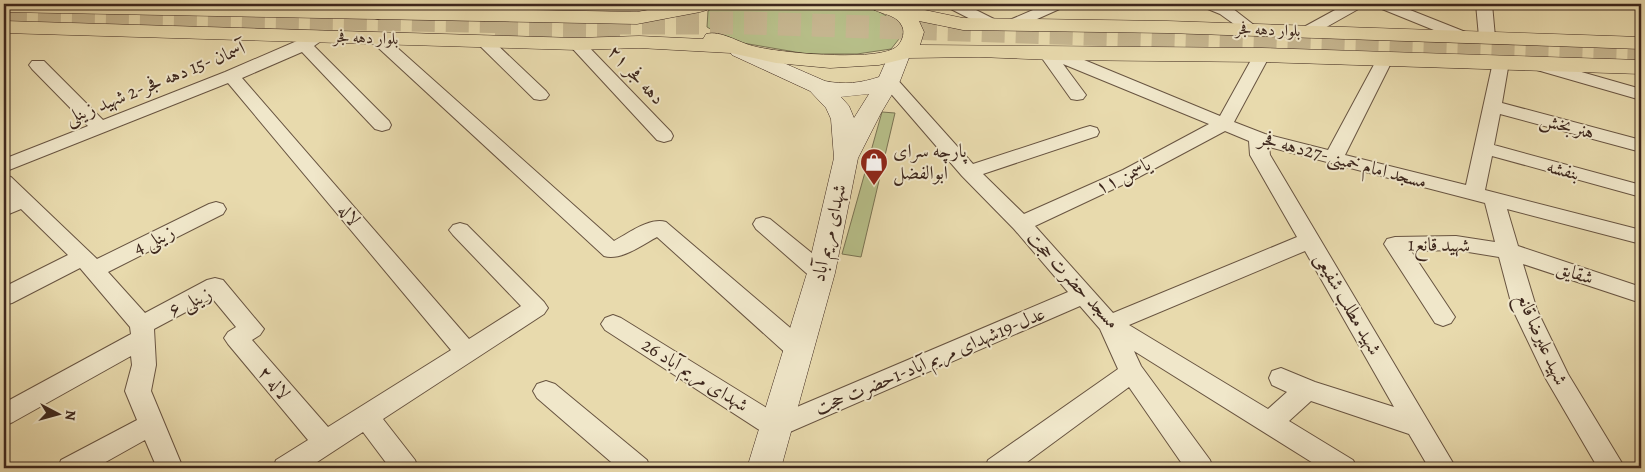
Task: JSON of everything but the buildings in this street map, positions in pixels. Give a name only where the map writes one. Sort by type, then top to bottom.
[{"type":"main road","points":[[637,18],[668,4]]},
{"type":"main road","name":"بلوار دهه فجر","points":[[4,6],[138,6],[378,14],[637,18],[701,5]]},
{"type":"main road","points":[[701,5],[696,16],[699,26],[714,39],[734,48]]},
{"type":"main road","name":"بلوار دهه فجر","points":[[886,7],[963,24],[1308,31],[1641,44]]},
{"type":"main road","points":[[846,158],[869,113],[889,81],[902,53],[911,43],[914,34],[914,27],[905,17],[886,7]]},
{"type":"main road","points":[[637,18],[650,19],[658,24],[659,32],[652,38],[639,42]]},
{"type":"main road","points":[[963,24],[945,30],[942,35],[945,42],[979,51]]},
{"type":"main road","name":"بلوار دهه فجر","points":[[4,27],[312,41],[378,39],[577,44],[639,42],[734,48],[820,62],[866,60],[902,53],[979,51],[1050,54],[1262,55],[1641,67]]},
{"type":"main road","name":"شهدای مریم آباد","points":[[734,48],[818,86],[837,106],[843,119],[846,158],[821,273],[764,468]]},
{"type":"main road","points":[[818,86],[852,92],[889,81]]},
{"type":"street","points":[[378,14],[405,4]]},
{"type":"street","points":[[952,4],[1003,25],[1058,4]]},
{"type":"street","points":[[1208,4],[1226,11],[1251,30]]},
{"type":"street","points":[[1308,31],[1357,4]]},
{"type":"street","points":[[1382,4],[1462,36]]},
{"type":"street","points":[[1484,4],[1487,37]]},
{"type":"street","points":[[378,39],[612,251],[659,227],[799,350]]},
{"type":"street","points":[[312,41],[382,125]]},
{"type":"street","name":"آسمان -15 دهه فجر-2 شهید زینلی","points":[[4,166],[231,76],[312,41]]},
{"type":"street","points":[[484,41],[540,95]]},
{"type":"street","name":"دهه فجر ۲۱","points":[[577,44],[664,136]]},
{"type":"street","points":[[1050,54],[1077,95]]},
{"type":"street","name":"مسجد امام خمینی-27دهه فجر","points":[[1050,54],[1258,138],[1641,238]]},
{"type":"street","points":[[1224,124],[1262,55]]},
{"type":"street","points":[[1334,158],[1385,59]]},
{"type":"street","points":[[1484,198],[1484,148],[1501,62]]},
{"type":"street","points":[[1535,64],[1641,95]]},
{"type":"street","points":[[38,65],[100,128]]},
{"type":"street","name":"لاله","points":[[231,76],[467,353]]},
{"type":"street","name":"مسجد حضرت حجت","points":[[889,81],[969,172],[1021,224],[1109,324],[1343,468]]},
{"type":"street","name":"هنر بخش","points":[[1492,106],[1641,146]]},
{"type":"street","name":"یاسمن ۱۱","points":[[1021,224],[1130,174],[1224,124]]},
{"type":"street","points":[[969,172],[1090,132]]},
{"type":"street","name":"شهید مطلب شفیعی","points":[[1258,138],[1260,155],[1444,468]]},
{"type":"street","name":"بنفشه","points":[[1484,148],[1641,191]]},
{"type":"street","points":[[4,180],[13,204],[88,264],[142,332],[144,365],[138,391],[170,468]]},
{"type":"street","name":"شهید علیرضا قانع","points":[[1484,198],[1508,251],[1529,319],[1558,379],[1612,468]]},
{"type":"street","name":"زینلی 4","points":[[4,297],[216,210]]},
{"type":"street","points":[[763,224],[821,273]]},
{"type":"street","points":[[286,468],[536,308],[460,230]]},
{"type":"street","points":[[1200,468],[1132,372],[1109,324],[1310,240]]},
{"type":"street","name":"1شهید قانع","points":[[1443,317],[1395,244],[1456,242],[1508,251]]},
{"type":"street","name":"شقایق","points":[[1508,251],[1641,295]]},
{"type":"street","name":"زینلی ۶","points":[[142,332],[215,286],[252,329]]},
{"type":"street","name":"عدل-19شهدای مریم آباد-1حضرت حجت","points":[[776,427],[1084,294]]},
{"type":"street","name":"26 شهدای مریم آباد","points":[[613,324],[776,427]]},
{"type":"street","name":"لاله ۲","points":[[252,329],[236,338],[325,442]]},
{"type":"street","points":[[4,415],[142,332]]},
{"type":"street","points":[[998,468],[1132,372]]},
{"type":"street","points":[[1281,378],[1307,390],[1418,426]]},
{"type":"street","points":[[1269,422],[1307,390]]},
{"type":"street","points":[[546,391],[637,468]]},
{"type":"street","points":[[366,416],[406,468]]},
{"type":"street","points":[[72,468],[152,424]]},
{"type":"green space","points":[[718,4],[854,4],[878,11],[895,21],[903,34],[891,49],[857,54],[807,54],[731,41],[707,27],[708,11]]},
{"type":"green space","points":[[882,112],[895,113],[861,257],[842,254]]},
{"type":"tunnel","points":[[4,12],[518,22]]},
{"type":"tunnel","points":[[608,23],[749,23],[1641,52]]},
{"type":"tunnel","points":[[495,33],[630,35]]},
{"type":"place","name":"پارچه سرای ابوالفضل","points":[[874,186]]}]
